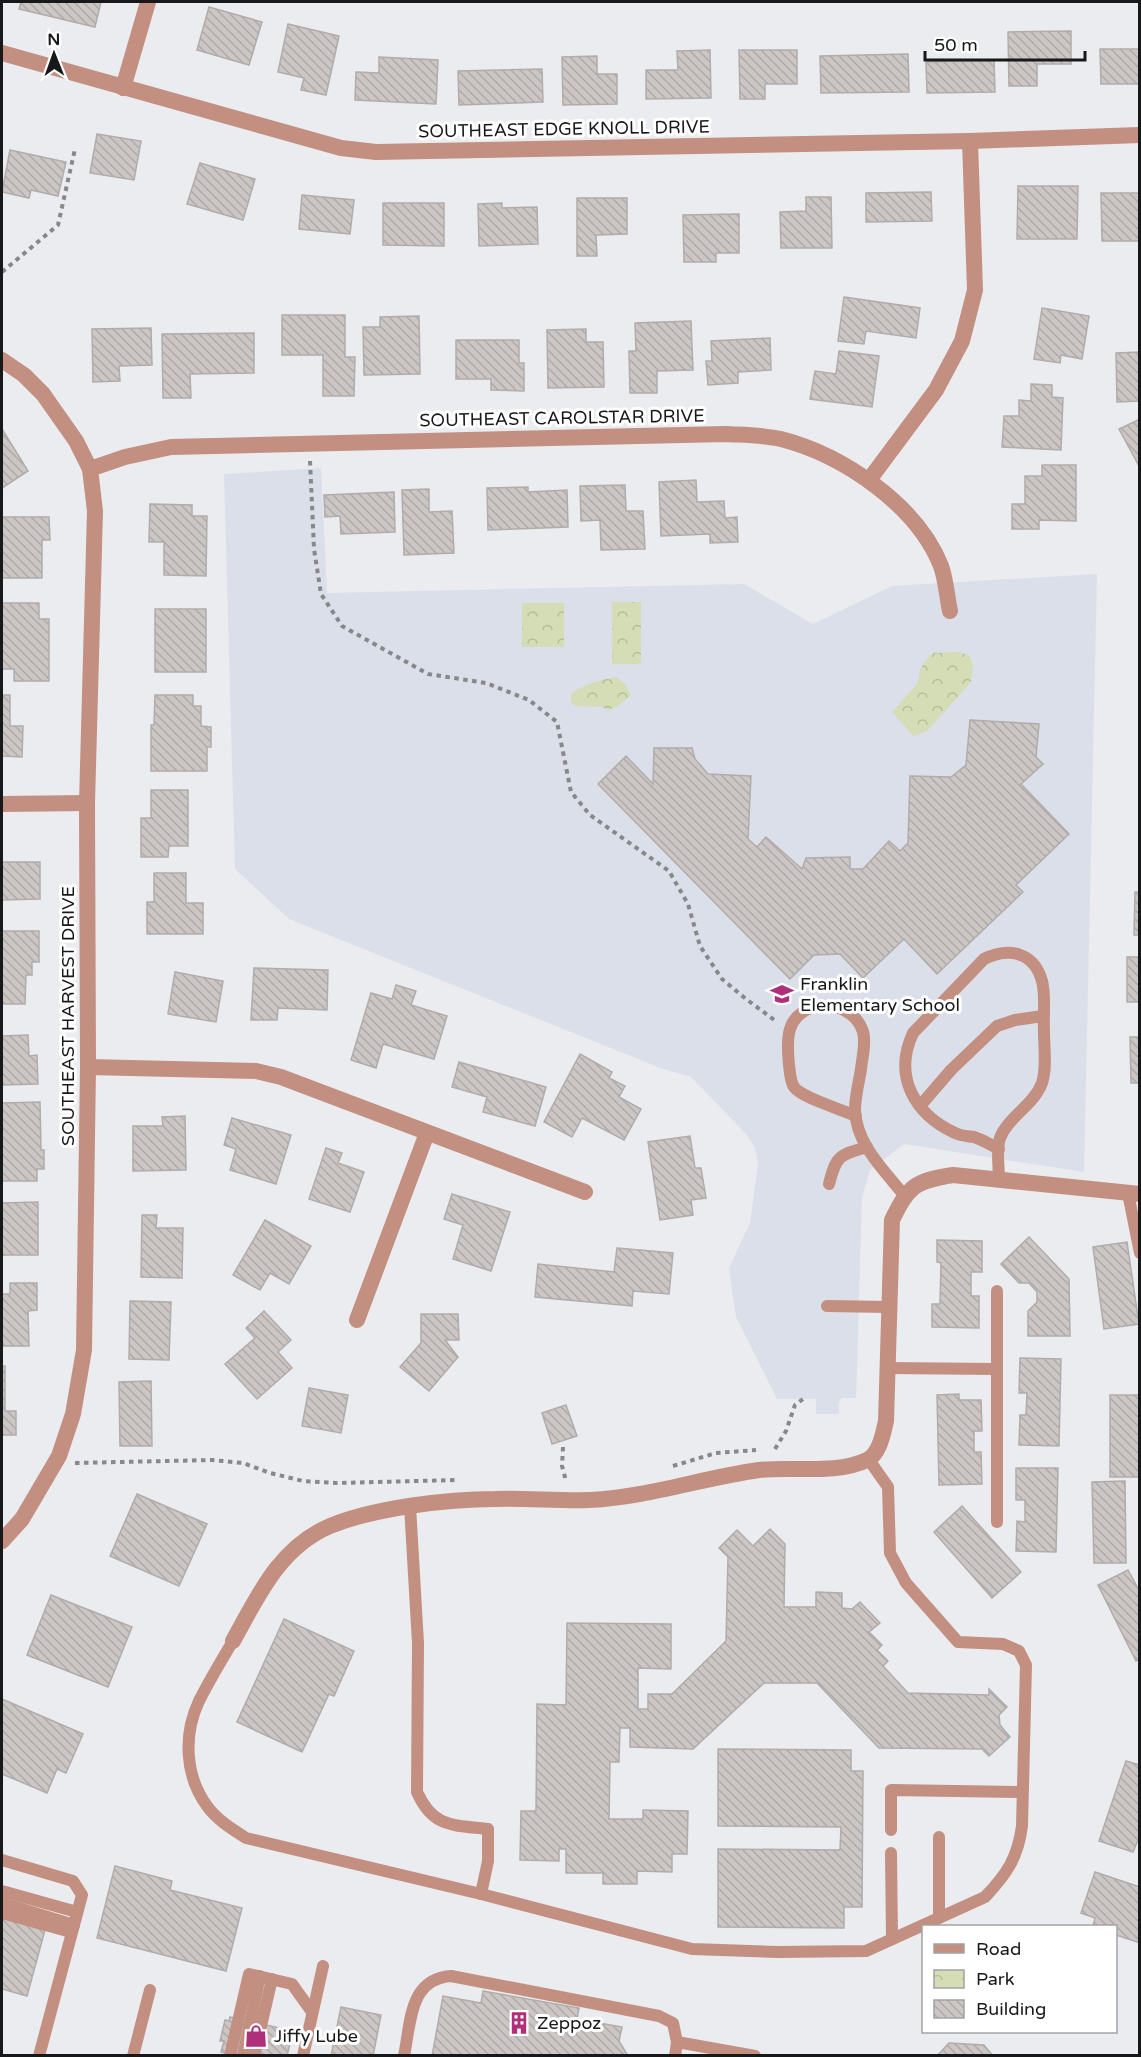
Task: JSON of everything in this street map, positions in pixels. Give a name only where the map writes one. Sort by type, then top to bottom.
[{"type":"street","points":[[123,88],[148,2]]},
{"type":"street","name":"SOUTHEAST EDGE KNOLL DRIVE","points":[[2,54],[341,148],[376,152],[970,141],[1140,135]]},
{"type":"street","points":[[869,480],[936,390],[962,341],[975,290],[970,141]]},
{"type":"street","name":"SOUTHEAST HARVEST DRIVE","points":[[2,360],[24,375],[43,394],[76,441],[90,469],[95,511],[87,803],[88,1067],[84,1350],[73,1414],[59,1456],[22,1519],[2,1541]]},
{"type":"street","name":"SOUTHEAST CAROLSTAR DRIVE","points":[[90,469],[126,457],[171,447],[726,434],[779,439],[827,454],[869,480],[903,511],[927,540],[942,567],[950,611]]},
{"type":"street","points":[[2,804],[87,803]]},
{"type":"street","points":[[88,1067],[256,1071],[281,1077],[585,1192]]},
{"type":"street","points":[[357,1320],[427,1133]]},
{"type":"street","points":[[232,1641],[267,1579],[285,1557],[305,1540],[338,1524],[410,1506],[492,1498],[572,1500],[647,1494],[719,1476],[763,1470],[839,1468],[869,1460],[879,1447],[886,1421],[892,1220],[904,1195],[925,1180],[952,1175],[1134,1194]]},
{"type":"lane","points":[[999,1149],[974,1137],[958,1135],[941,1125],[920,1106],[912,1095],[906,1078],[904,1062],[906,1047],[913,1033],[984,959],[999,952],[1028,958],[1037,969],[1042,982],[1043,1016],[1043,1080],[1037,1094],[1000,1138],[999,1179]]},
{"type":"lane","points":[[856,1116],[801,1093],[793,1086],[788,1056],[789,1031],[804,1011],[821,1006],[837,1006],[858,1020],[864,1032],[855,1107],[856,1116],[856,1125],[867,1147],[904,1195]]},
{"type":"lane","points":[[920,1106],[951,1070],[997,1026],[1015,1020],[1043,1016]]},
{"type":"lane","points":[[829,1185],[836,1161],[846,1153],[867,1147]]},
{"type":"lane","points":[[1134,1194],[1140,1253]]},
{"type":"lane","points":[[997,1291],[997,1522]]},
{"type":"lane","points":[[827,1306],[890,1307]]},
{"type":"lane","points":[[887,1368],[996,1370]]},
{"type":"lane","points":[[869,1460],[888,1487],[890,1553],[906,1583],[958,1642],[1003,1644],[1019,1651],[1026,1665],[1023,1792],[1019,1847],[1009,1868],[985,1897],[923,1925]]},
{"type":"lane","points":[[410,1506],[418,1643],[417,1792],[424,1808],[436,1819],[452,1825],[488,1829],[488,1861],[482,1894]]},
{"type":"lane","points":[[232,1641],[198,1704],[189,1737],[188,1758],[192,1779],[207,1807],[224,1824],[246,1838],[482,1894],[692,1949],[778,1952],[866,1951],[922,1926]]},
{"type":"lane","points":[[891,1830],[891,1790],[1023,1792]]},
{"type":"lane","points":[[939,1837],[939,1918]]},
{"type":"lane","points":[[891,1853],[892,1939]]},
{"type":"lane","points":[[2,1860],[73,1881],[82,1895],[39,2055]]},
{"type":"lane","points":[[2,1892],[77,1912]]},
{"type":"lane","points":[[2,1903],[73,1929]]},
{"type":"lane","points":[[2,1913],[73,1929]]},
{"type":"lane","points":[[303,2055],[323,1966]]},
{"type":"lane","points":[[260,1976],[292,1984],[312,2012]]},
{"type":"lane","points":[[230,2055],[260,1976]]},
{"type":"lane","points":[[243,2055],[260,1976]]},
{"type":"lane","points":[[255,2055],[260,1976]]},
{"type":"lane","points":[[404,2055],[417,1994],[428,1982],[438,1977],[451,1976],[659,2016],[673,2023],[677,2042],[675,2055]]},
{"type":"lane","points":[[133,2055],[150,1990]]},
{"type":"lane","points":[[677,2042],[752,2055]]},
{"type":"path","points":[[2,272],[58,225],[75,149]]},
{"type":"path","points":[[308,443],[314,549],[321,594],[342,626],[428,674],[486,683],[529,700],[557,722],[571,792],[590,815],[669,871],[688,904],[700,946],[722,979],[780,1024]]},
{"type":"path","points":[[775,1449],[786,1431],[795,1405],[803,1399]]},
{"type":"path","points":[[563,1447],[562,1466],[572,1500]]},
{"type":"path","points":[[670,1467],[716,1453],[784,1449]]},
{"type":"path","points":[[59,1456],[74,1463],[212,1460],[243,1463],[270,1473],[303,1481],[337,1484],[459,1480]]},
{"type":"path","points":[[560,1482],[566,1481]]},
{"type":"shaded area","name":"Franklin Elementary School","points":[[321,468],[327,593],[744,584],[813,624],[892,586],[1097,574],[1084,1172],[904,1144],[870,1170],[862,1198],[856,1398],[841,1398],[839,1414],[816,1414],[816,1399],[777,1399],[736,1317],[729,1268],[750,1223],[758,1164],[755,1148],[746,1134],[691,1077],[663,1069],[289,919],[235,869],[224,474]]},
{"type":"green space","points":[[612,602],[641,602],[641,664],[612,664]]},
{"type":"green space","points":[[522,603],[564,603],[564,647],[522,647]]},
{"type":"green space","points":[[958,652],[969,655],[973,665],[971,682],[927,731],[913,736],[892,712],[918,683],[920,669],[932,653]]},
{"type":"green space","points":[[616,677],[625,684],[631,695],[617,707],[608,710],[602,707],[575,706],[571,702],[571,694],[581,688]]},
{"type":"building","points":[[21,2],[101,2],[95,27],[19,9]]},
{"type":"building","points":[[209,7],[262,22],[249,65],[197,50]]},
{"type":"building","points":[[288,24],[339,36],[326,95],[301,90],[304,78],[278,72]]},
{"type":"building","points":[[1071,31],[1071,64],[1037,64],[1037,86],[1009,86],[1008,32]]},
{"type":"building","points":[[1100,49],[1140,49],[1140,84],[1101,84]]},
{"type":"building","points":[[710,50],[711,98],[646,99],[646,70],[678,70],[677,51]]},
{"type":"building","points":[[739,50],[797,50],[797,84],[765,84],[765,99],[740,99]]},
{"type":"building","points":[[908,54],[909,92],[821,93],[820,56]]},
{"type":"building","points":[[597,56],[597,74],[617,74],[617,104],[563,105],[562,57]]},
{"type":"building","points":[[379,57],[438,60],[436,104],[355,100],[356,72],[379,73]]},
{"type":"building","points":[[994,60],[995,92],[927,93],[926,62]]},
{"type":"building","points":[[542,69],[543,102],[459,105],[458,71]]},
{"type":"building","points":[[97,134],[141,141],[134,180],[90,173]]},
{"type":"building","points":[[10,150],[66,162],[58,196],[31,190],[29,198],[2,192]]},
{"type":"building","points":[[200,163],[255,179],[243,220],[187,204]]},
{"type":"building","points":[[1018,186],[1078,186],[1077,239],[1017,239]]},
{"type":"building","points":[[931,192],[932,221],[866,222],[866,193]]},
{"type":"building","points":[[1101,193],[1140,193],[1140,241],[1102,241]]},
{"type":"building","points":[[302,195],[354,200],[350,234],[299,229]]},
{"type":"building","points":[[806,197],[831,197],[832,248],[781,248],[780,212],[806,211]]},
{"type":"building","points":[[577,198],[627,198],[627,234],[596,235],[597,256],[577,256]]},
{"type":"building","points":[[383,203],[444,203],[444,246],[383,245]]},
{"type":"building","points":[[502,203],[502,208],[537,207],[538,244],[479,246],[478,204]]},
{"type":"building","points":[[739,214],[739,253],[716,253],[716,262],[684,262],[683,215]]},
{"type":"building","points":[[844,297],[920,308],[916,338],[866,331],[864,344],[838,341]]},
{"type":"building","points":[[1042,308],[1089,316],[1082,359],[1061,355],[1060,363],[1034,359]]},
{"type":"building","points":[[282,315],[345,315],[345,357],[355,357],[354,396],[323,396],[323,355],[282,355]]},
{"type":"building","points":[[419,316],[420,374],[364,375],[363,327],[380,327],[380,317]]},
{"type":"building","points":[[691,321],[693,370],[657,371],[657,393],[630,393],[629,351],[636,351],[635,323]]},
{"type":"building","points":[[151,328],[152,365],[119,366],[120,381],[93,382],[92,329]]},
{"type":"building","points":[[586,329],[586,342],[603,342],[604,387],[548,388],[547,330]]},
{"type":"building","points":[[254,333],[254,373],[190,374],[191,398],[163,398],[162,334]]},
{"type":"building","points":[[770,338],[771,370],[738,372],[738,383],[708,385],[706,361],[712,361],[711,341]]},
{"type":"building","points":[[456,340],[519,340],[519,363],[524,363],[524,391],[491,390],[491,379],[456,379]]},
{"type":"building","points":[[839,351],[879,356],[872,407],[810,399],[815,371],[836,374]]},
{"type":"building","points":[[1140,352],[1140,401],[1117,402],[1116,353]]},
{"type":"building","points":[[1031,384],[1052,385],[1052,397],[1063,398],[1061,450],[1002,447],[1004,416],[1019,416],[1019,400],[1031,401]]},
{"type":"building","points":[[1140,419],[1140,468],[1119,429]]},
{"type":"building","points":[[2,429],[28,471],[2,488]]},
{"type":"building","points":[[1042,465],[1076,465],[1076,521],[1039,520],[1039,529],[1012,529],[1012,504],[1025,504],[1025,476],[1042,476]]},
{"type":"building","points":[[696,480],[697,502],[724,501],[725,518],[737,517],[738,542],[710,543],[710,534],[661,536],[659,482]]},
{"type":"building","points":[[625,485],[626,511],[643,511],[645,549],[601,550],[600,520],[581,521],[580,486]]},
{"type":"building","points":[[528,487],[528,492],[567,490],[568,527],[488,530],[487,488]]},
{"type":"building","points":[[429,489],[429,512],[452,511],[454,553],[404,555],[402,490]]},
{"type":"building","points":[[394,492],[395,532],[341,534],[340,516],[325,517],[324,495]]},
{"type":"building","points":[[150,504],[192,505],[192,516],[207,516],[206,576],[164,575],[164,542],[149,542]]},
{"type":"building","points":[[2,517],[49,517],[50,540],[42,540],[42,578],[2,578]]},
{"type":"building","points":[[2,603],[39,603],[39,619],[49,619],[49,681],[14,681],[14,669],[2,669]]},
{"type":"building","points":[[155,609],[206,609],[206,672],[155,672]]},
{"type":"building","points":[[2,695],[10,695],[10,726],[23,726],[22,757],[2,756]]},
{"type":"building","points":[[155,695],[193,695],[193,706],[201,706],[201,726],[211,727],[211,747],[207,747],[207,771],[151,771],[151,725],[154,725]]},
{"type":"building","points":[[970,720],[1039,724],[1036,757],[1043,764],[1021,784],[1069,834],[1016,885],[1023,892],[937,974],[904,939],[863,978],[840,954],[814,955],[790,979],[598,784],[626,756],[653,784],[654,748],[692,748],[695,759],[708,774],[751,776],[748,839],[757,847],[766,837],[802,869],[806,858],[850,857],[850,869],[863,869],[889,841],[900,851],[908,843],[910,776],[951,777],[966,765]]},
{"type":"building","points":[[151,790],[188,790],[188,846],[169,846],[168,857],[141,857],[141,818],[151,818]]},
{"type":"building","points":[[2,862],[40,862],[40,899],[2,900]]},
{"type":"building","points":[[154,873],[186,873],[186,903],[203,903],[203,934],[147,934],[147,902],[154,902]]},
{"type":"building","points":[[1135,892],[1140,892],[1140,935],[1134,935]]},
{"type":"building","points":[[2,931],[39,931],[39,962],[32,962],[32,975],[26,975],[25,1004],[2,1004]]},
{"type":"building","points":[[1127,957],[1140,957],[1140,1002],[1127,1002]]},
{"type":"building","points":[[254,968],[328,970],[327,1010],[278,1008],[277,1020],[251,1020]]},
{"type":"building","points":[[175,972],[223,981],[216,1022],[168,1014]]},
{"type":"building","points":[[396,985],[416,991],[411,1005],[447,1016],[434,1059],[383,1044],[376,1068],[351,1060],[371,993],[392,999]]},
{"type":"building","points":[[28,1035],[29,1056],[37,1055],[38,1084],[2,1085],[2,1036]]},
{"type":"building","points":[[1130,1037],[1140,1037],[1140,1083],[1131,1083]]},
{"type":"building","points":[[580,1054],[612,1072],[609,1078],[625,1086],[619,1097],[641,1109],[624,1140],[582,1118],[572,1137],[544,1122]]},
{"type":"building","points":[[459,1062],[546,1087],[535,1126],[483,1112],[487,1097],[452,1087]]},
{"type":"building","points":[[40,1102],[41,1150],[44,1150],[44,1169],[37,1169],[37,1181],[2,1181],[2,1103]]},
{"type":"building","points":[[185,1116],[186,1170],[133,1171],[133,1126],[163,1126],[162,1117]]},
{"type":"building","points":[[232,1118],[291,1135],[276,1184],[230,1170],[236,1149],[224,1145]]},
{"type":"building","points":[[690,1136],[695,1168],[701,1168],[706,1198],[691,1200],[693,1215],[660,1220],[648,1142]]},
{"type":"building","points":[[326,1148],[342,1153],[338,1163],[364,1172],[350,1212],[309,1199]]},
{"type":"building","points":[[452,1194],[510,1212],[491,1271],[453,1259],[463,1225],[444,1219]]},
{"type":"building","points":[[38,1202],[38,1255],[2,1255],[2,1203]]},
{"type":"building","points":[[142,1215],[157,1215],[156,1228],[183,1228],[182,1278],[141,1277]]},
{"type":"building","points":[[265,1220],[311,1246],[289,1284],[270,1273],[260,1290],[233,1275]]},
{"type":"building","points":[[1029,1237],[1069,1279],[1070,1336],[1028,1336],[1028,1311],[1037,1302],[1037,1292],[1029,1283],[1019,1283],[1001,1264]]},
{"type":"building","points":[[937,1240],[982,1241],[982,1272],[971,1272],[971,1296],[979,1296],[979,1328],[932,1327],[932,1304],[940,1304],[941,1263],[937,1262]]},
{"type":"building","points":[[1127,1242],[1139,1324],[1104,1329],[1093,1247]]},
{"type":"building","points":[[617,1248],[673,1253],[669,1294],[633,1291],[632,1306],[535,1297],[538,1264],[614,1272]]},
{"type":"building","points":[[10,1283],[37,1283],[37,1310],[28,1311],[29,1346],[2,1346],[2,1294],[10,1294]]},
{"type":"building","points":[[130,1301],[171,1302],[169,1360],[129,1359]]},
{"type":"building","points":[[264,1311],[291,1340],[278,1352],[292,1368],[257,1399],[225,1364],[255,1338],[246,1328]]},
{"type":"building","points":[[421,1314],[458,1314],[459,1340],[445,1340],[458,1357],[429,1391],[400,1367],[421,1343]]},
{"type":"building","points":[[1020,1358],[1061,1359],[1059,1446],[1019,1445],[1020,1415],[1026,1415],[1027,1393],[1019,1393]]},
{"type":"building","points":[[2,1366],[5,1366],[5,1411],[16,1411],[16,1435],[2,1435]]},
{"type":"building","points":[[151,1381],[152,1446],[120,1446],[119,1382]]},
{"type":"building","points":[[309,1388],[348,1395],[341,1433],[302,1426]]},
{"type":"building","points":[[959,1394],[959,1400],[981,1400],[982,1431],[974,1431],[974,1452],[981,1452],[982,1484],[939,1485],[937,1395]]},
{"type":"building","points":[[1110,1395],[1140,1395],[1140,1477],[1110,1477]]},
{"type":"building","points":[[566,1405],[577,1436],[552,1444],[542,1413]]},
{"type":"building","points":[[1016,1468],[1058,1468],[1056,1552],[1016,1551],[1017,1521],[1025,1522],[1025,1500],[1016,1500]]},
{"type":"building","points":[[1125,1481],[1126,1563],[1094,1563],[1092,1482]]},
{"type":"building","points":[[137,1494],[207,1524],[179,1586],[110,1556]]},
{"type":"building","points":[[962,1506],[1021,1572],[992,1598],[934,1532]]},
{"type":"building","points":[[770,1529],[785,1544],[784,1607],[816,1607],[816,1592],[842,1593],[842,1608],[852,1609],[860,1602],[880,1623],[869,1632],[882,1645],[877,1650],[888,1661],[883,1666],[908,1693],[989,1695],[989,1689],[1007,1707],[999,1715],[1000,1725],[1010,1737],[989,1756],[982,1749],[879,1748],[817,1683],[764,1683],[693,1749],[630,1747],[630,1728],[620,1728],[619,1762],[610,1762],[609,1819],[643,1819],[643,1810],[688,1811],[687,1854],[672,1854],[672,1872],[637,1871],[637,1884],[603,1884],[603,1873],[566,1873],[566,1849],[559,1849],[559,1861],[520,1860],[521,1811],[536,1811],[537,1704],[566,1705],[567,1623],[671,1624],[671,1669],[638,1668],[638,1709],[648,1709],[648,1694],[672,1694],[726,1641],[728,1557],[719,1548],[737,1530],[753,1546]]},
{"type":"building","points":[[1128,1570],[1140,1592],[1140,1659],[1136,1661],[1098,1585]]},
{"type":"building","points":[[51,1595],[132,1627],[108,1687],[27,1655]]},
{"type":"building","points":[[284,1619],[354,1651],[334,1696],[329,1694],[302,1752],[237,1722]]},
{"type":"building","points":[[2,1699],[83,1734],[66,1773],[57,1769],[47,1793],[2,1774]]},
{"type":"building","points":[[718,1749],[851,1750],[851,1771],[863,1771],[862,1907],[844,1907],[844,1928],[718,1927],[718,1849],[840,1850],[841,1827],[718,1826]]},
{"type":"building","points":[[1126,1761],[1140,1765],[1140,1835],[1133,1852],[1099,1841]]},
{"type":"building","points":[[115,1866],[172,1881],[170,1890],[242,1908],[226,1971],[97,1938]]},
{"type":"building","points":[[1095,1872],[1140,1887],[1140,1943],[1117,1935],[1117,1925],[1093,1925],[1095,1918],[1081,1913]]},
{"type":"building","points":[[2,1918],[45,1930],[27,1996],[2,1989]]},
{"type":"building","name":"Zeppoz","points":[[483,1991],[579,2008],[577,2019],[622,2027],[619,2041],[628,2056],[432,2056],[443,1996],[481,2003]]},
{"type":"building","points":[[341,2007],[381,2015],[373,2056],[331,2056]]},
{"type":"building","name":"Jiffy Lube","points":[[230,2017],[293,2031],[287,2056],[235,2056],[221,2052],[224,2041],[220,2041],[225,2020],[229,2021]]},
{"type":"building","points":[[949,2043],[984,2045],[993,2056],[937,2056]]},
{"type":"place","name":"Franklin Elementary School","points":[[782,994]]},
{"type":"place","name":"Zeppoz","points":[[519,2023]]},
{"type":"place","name":"Jiffy Lube","points":[[256,2036]]}]
